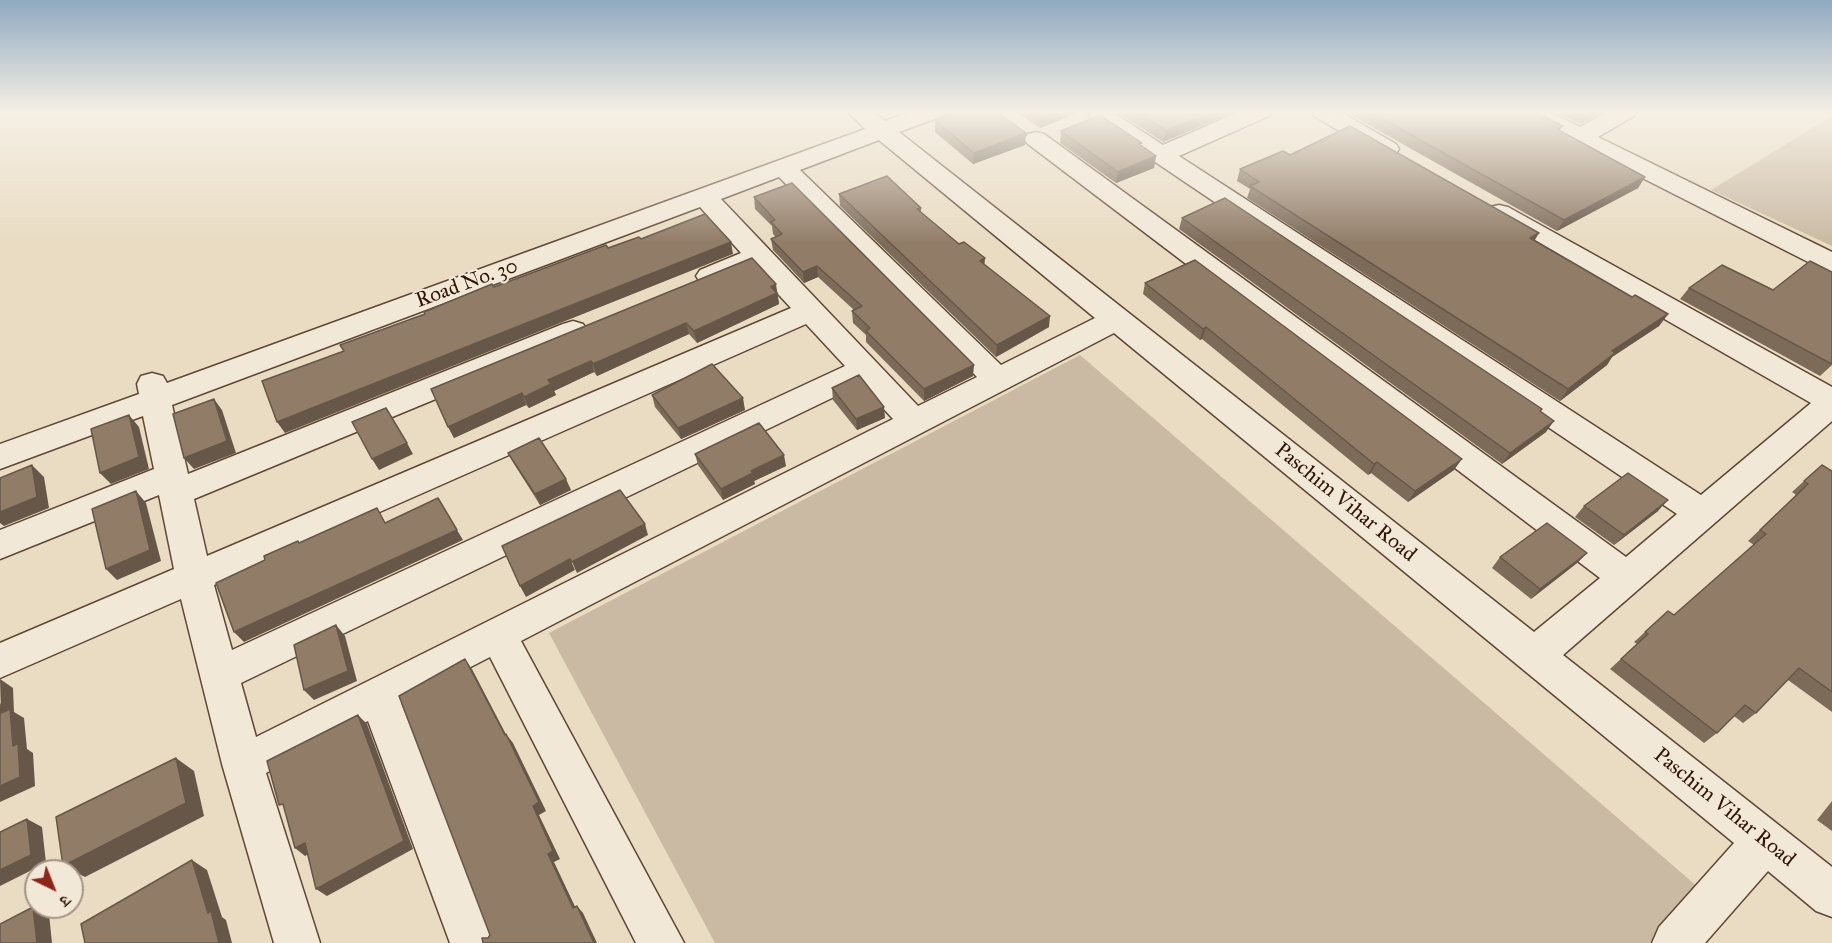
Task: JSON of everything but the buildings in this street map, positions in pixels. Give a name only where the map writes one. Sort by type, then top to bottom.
[{"type":"street","name":"Road No. 30","points":[[0,457],[154,392],[783,155]]},
{"type":"street","name":"Road No. 30","points":[[0,439],[154,392],[704,197],[783,167],[807,155]]},
{"type":"street","name":"Paschim Vihar Road","points":[[922,155],[1117,319],[1832,895]]},
{"type":"street","points":[[1106,155],[1626,577]]},
{"type":"street","points":[[1163,155],[1702,513]]},
{"type":"street","points":[[1398,155],[1405,159]]},
{"type":"street","points":[[1616,155],[1832,263]]},
{"type":"street","points":[[783,167],[998,379]]},
{"type":"street","points":[[704,197],[914,422]]},
{"type":"street","points":[[1477,201],[1832,402],[1535,655]]},
{"type":"street","points":[[681,288],[758,256]]},
{"type":"street","points":[[0,661],[809,311]]},
{"type":"street","points":[[0,545],[173,484],[604,319]]},
{"type":"street","points":[[243,764],[1117,319]]},
{"type":"street","points":[[219,674],[864,370]]},
{"type":"street","points":[[154,392],[194,578],[243,764],[297,943]]},
{"type":"street","points":[[498,634],[661,943]]},
{"type":"street","points":[[378,696],[473,943]]},
{"type":"street","points":[[1675,943],[1765,841]]},
{"type":"shaded area","points":[[1768,155],[1832,155],[1832,246],[1711,190]]},
{"type":"shaded area","points":[[1080,355],[1713,900],[1676,943],[715,943],[549,633]]}]
